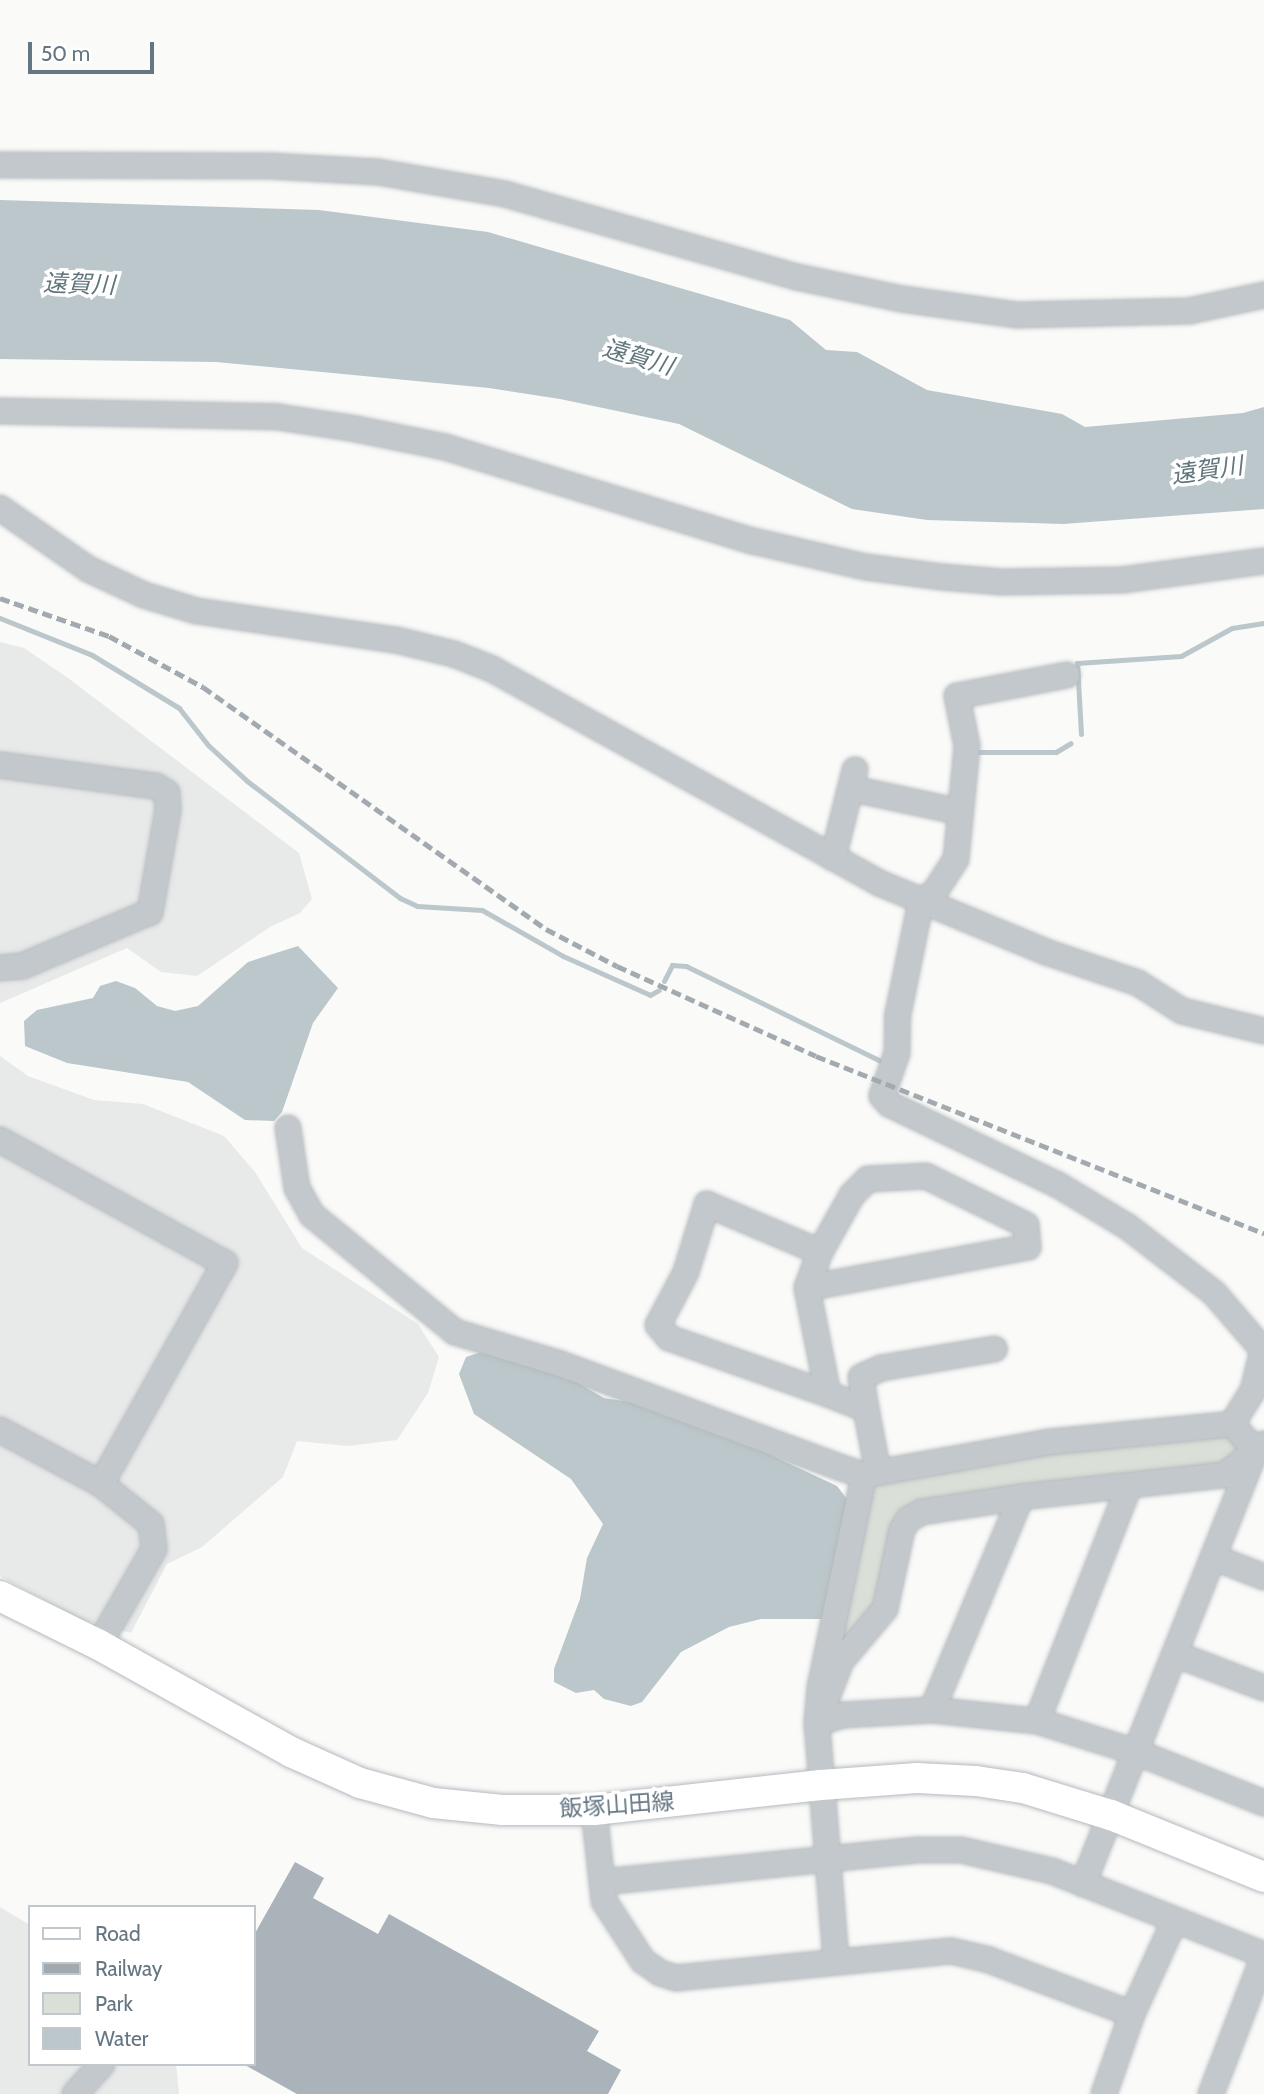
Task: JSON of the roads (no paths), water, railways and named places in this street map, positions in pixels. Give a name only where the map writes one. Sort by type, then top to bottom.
[{"type":"main road","name":"飯塚山田線","points":[[0,1596],[99,1645],[291,1752],[360,1783],[433,1803],[502,1810],[594,1810],[821,1784],[917,1778],[976,1780],[1023,1788],[1111,1815],[1264,1877]]},
{"type":"street","points":[[0,165],[270,166],[378,172],[505,194],[797,277],[902,299],[1018,315],[1189,310],[1264,295]]},
{"type":"street","points":[[0,411],[264,416],[356,429],[445,447],[753,541],[866,567],[942,577],[1002,582],[1122,580],[1264,561]]},
{"type":"street","points":[[0,508],[88,569],[144,595],[197,611],[396,640],[454,654],[492,669],[833,858],[930,906],[1138,983],[1182,1011],[1264,1031]]},
{"type":"street","points":[[1067,675],[957,696],[967,746],[956,859],[934,893],[898,1014],[893,1064],[882,1096],[889,1104],[1058,1185],[1128,1227],[1214,1293],[1257,1340],[1264,1355],[1254,1391],[1233,1424]]},
{"type":"street","points":[[0,765],[156,786],[167,793],[168,810],[150,912],[22,966],[0,968]]},
{"type":"street","points":[[833,858],[854,779],[960,812]]},
{"type":"street","points":[[288,1128],[297,1188],[312,1215],[455,1332],[558,1363],[871,1474],[1050,1443],[1233,1424]]},
{"type":"street","points":[[0,1140],[225,1263],[101,1484]]},
{"type":"street","points":[[807,1288],[1028,1247],[1026,1225],[926,1176],[869,1179],[852,1195],[820,1252],[807,1288],[828,1394]]},
{"type":"street","points":[[820,1252],[708,1204],[685,1272],[658,1325],[669,1338],[866,1409]]},
{"type":"street","points":[[836,1959],[817,1723],[820,1687],[871,1474],[861,1377],[881,1368],[994,1349]]},
{"type":"street","points":[[1233,1424],[1260,1454]]},
{"type":"street","points":[[0,1430],[101,1484],[150,1524],[154,1549],[142,1576],[99,1645]]},
{"type":"street","points":[[817,1723],[841,1661],[885,1609],[902,1530],[909,1519],[922,1512],[1021,1497],[1225,1475],[1260,1454]]},
{"type":"street","points":[[1083,1884],[1213,1557],[1260,1454]]},
{"type":"street","points":[[1037,1721],[1129,1486]]},
{"type":"street","points":[[932,1710],[1021,1497]]},
{"type":"street","points":[[1213,1557],[1264,1577]]},
{"type":"street","points":[[1175,1654],[1264,1688]]},
{"type":"street","points":[[817,1723],[844,1715],[932,1710],[1037,1721],[1136,1752],[1264,1803]]},
{"type":"street","points":[[594,1810],[604,1901],[643,1961],[676,1978],[836,1959],[951,1951],[989,1960],[1132,2014]]},
{"type":"street","points":[[602,1882],[829,1859],[961,1850],[1052,1871],[1264,1956],[1211,2094]]},
{"type":"street","points":[[1104,2094],[1132,2014],[1174,1922]]},
{"type":"street","points":[[75,2094],[100,2066]]},
{"type":"water","name":"遠賀川","points":[[0,200],[319,210],[488,232],[790,320],[826,350],[857,352],[927,390],[1062,414],[1085,427],[1243,413],[1264,407],[1264,509],[1063,524],[927,520],[852,509],[679,424],[560,399],[489,388],[216,362],[0,359]]},
{"type":"water","points":[[298,946],[338,988],[313,1023],[282,1112],[274,1121],[245,1120],[188,1082],[67,1063],[25,1046],[24,1021],[37,1010],[93,998],[100,986],[116,981],[135,988],[157,1006],[175,1011],[198,1006],[248,962]]},
{"type":"water","points":[[484,1351],[561,1373],[604,1398],[636,1403],[741,1441],[837,1486],[847,1499],[822,1619],[761,1619],[729,1627],[681,1652],[642,1702],[631,1706],[604,1699],[594,1690],[576,1693],[554,1682],[554,1669],[580,1599],[587,1558],[603,1524],[571,1479],[474,1414],[459,1374],[466,1357]]},
{"type":"waterway","points":[[0,618],[92,655],[179,708],[208,745],[247,781],[400,898],[417,906],[482,910],[563,956],[650,995],[659,990]]},
{"type":"waterway","points":[[1081,734],[1077,663],[1181,656],[1232,628],[1264,623]]},
{"type":"waterway","points":[[975,752],[1056,752],[1071,743]]},
{"type":"waterway","points":[[664,981],[672,965],[686,966],[887,1064]]},
{"type":"railway","points":[[0,598],[109,636],[203,687],[546,929],[617,966],[816,1056],[1264,1233]]}]
